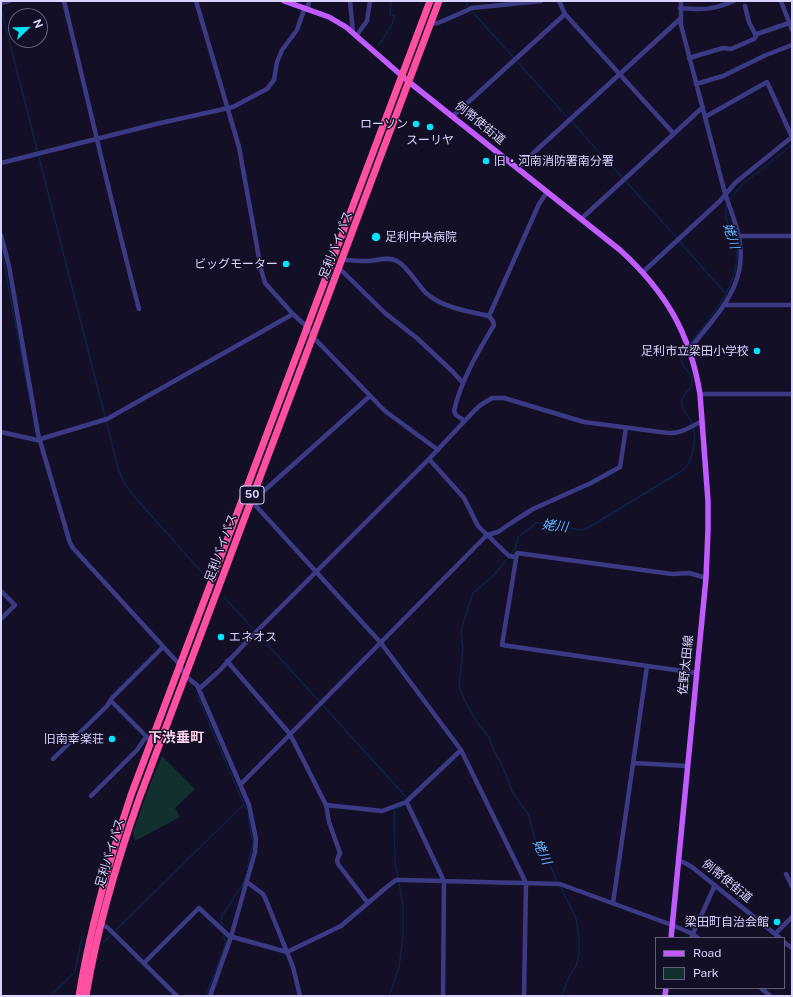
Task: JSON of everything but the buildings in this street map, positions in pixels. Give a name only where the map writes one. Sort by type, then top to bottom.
[{"type":"highway","name":"足利バイパス","points":[[79,996],[95,919],[116,840],[149,738],[180,665],[430,1]]},
{"type":"highway","name":"足利バイパス","points":[[86,996],[100,924],[125,838],[185,675],[255,496],[313,336],[439,1]]},
{"type":"main road","name":"例幣使街道","points":[[284,1],[329,17],[355,34],[409,82],[620,250],[643,272],[669,306],[688,347],[700,394]]},
{"type":"main road","name":"佐野太田線","points":[[671,937],[706,578],[708,501],[700,422],[700,394]]},
{"type":"street","points":[[1,3],[9,1]]},
{"type":"street","points":[[64,1],[116,220],[139,309]]},
{"type":"street","points":[[196,1],[239,147],[261,269],[265,283],[292,314],[307,327],[313,336],[385,411],[438,450]]},
{"type":"street","points":[[1,163],[227,107],[233,107],[266,89],[274,80],[277,62],[282,50],[297,30],[309,1]]},
{"type":"street","points":[[350,1],[355,34]]},
{"type":"street","points":[[355,34],[367,21],[370,1]]},
{"type":"street","points":[[430,24],[438,23],[470,9],[508,2],[541,1]]},
{"type":"street","points":[[559,1],[565,14],[674,134]]},
{"type":"street","points":[[681,1],[680,19],[689,58],[726,197],[740,236],[741,259],[739,273],[734,287],[724,305],[688,347]]},
{"type":"street","points":[[680,8],[702,10],[722,6],[734,1]]},
{"type":"street","points":[[781,1],[792,30]]},
{"type":"street","points":[[745,6],[749,22],[756,36]]},
{"type":"street","points":[[453,116],[565,14]]},
{"type":"street","points":[[517,168],[680,19]]},
{"type":"street","points":[[689,58],[722,48],[731,49],[754,39],[757,34],[789,23]]},
{"type":"street","points":[[696,84],[723,76],[766,55],[792,45]]},
{"type":"street","points":[[643,272],[726,197],[735,183],[792,137],[767,82],[705,117]]},
{"type":"street","points":[[581,218],[703,108]]},
{"type":"street","points":[[489,316],[540,204],[547,192]]},
{"type":"street","points":[[1,235],[9,266],[40,439],[68,536],[73,548],[180,665],[185,675],[197,685],[249,805],[256,846],[231,937],[210,996]]},
{"type":"street","points":[[740,236],[792,236]]},
{"type":"street","points":[[342,260],[397,260],[434,299],[444,305],[489,316],[493,321],[494,325],[478,352],[463,383],[454,411],[456,415],[465,421]]},
{"type":"street","points":[[339,268],[370,300],[418,339],[463,383]]},
{"type":"street","points":[[724,305],[792,305]]},
{"type":"street","points":[[1,432],[36,440],[107,419],[292,314]]},
{"type":"street","points":[[700,394],[792,394]]},
{"type":"street","points":[[370,396],[255,496],[256,506],[380,643],[461,750],[526,883],[524,996]]},
{"type":"street","points":[[199,689],[218,672],[227,661],[482,404],[492,398],[498,397],[514,400],[584,422],[673,434],[700,422]]},
{"type":"street","points":[[240,785],[488,535],[498,532],[511,522],[533,509],[591,483],[620,467],[626,428]]},
{"type":"street","points":[[429,459],[464,498],[478,526],[509,556],[515,557]]},
{"type":"street","points":[[696,673],[502,645],[515,557],[517,553],[672,574],[689,573],[706,578]]},
{"type":"street","points":[[1,591],[15,605],[1,619]]},
{"type":"street","points":[[53,759],[107,706],[163,647]]},
{"type":"street","points":[[227,661],[290,734],[326,806],[329,822],[340,853],[337,860],[338,864],[368,903]]},
{"type":"street","points":[[613,904],[647,666]]},
{"type":"street","points":[[90,796],[149,738],[111,701]]},
{"type":"street","points":[[326,806],[382,811],[406,802],[461,750]]},
{"type":"street","points":[[634,763],[687,766]]},
{"type":"street","points":[[406,802],[444,881],[443,996]]},
{"type":"street","name":"例幣使街道","points":[[678,861],[692,867],[779,937]]},
{"type":"street","points":[[786,874],[792,886]]},
{"type":"street","points":[[144,963],[199,908],[231,937],[287,952],[341,926],[396,880],[560,884],[672,925],[692,936],[715,885]]},
{"type":"street","points":[[247,882],[263,894],[293,967],[300,996]]},
{"type":"street","points":[[775,934],[792,917]]},
{"type":"street","points":[[100,924],[107,927],[177,996]]},
{"type":"street","points":[[762,989],[770,996]]},
{"type":"green space","points":[[162,756],[195,789],[175,808],[180,817],[135,841],[133,832]]},
{"type":"waterway","points":[[379,45],[392,24],[395,16],[390,14],[391,1]]},
{"type":"waterway","points":[[466,1],[468,7],[568,118]]},
{"type":"waterway","points":[[1,8],[118,468],[123,481],[132,494],[206,577]]},
{"type":"waterway","points":[[571,121],[677,238]]},
{"type":"waterway","name":"姥川","points":[[729,200],[743,184],[792,145]]},
{"type":"waterway","name":"姥川","points":[[689,345],[724,298],[735,272],[737,258],[736,243],[727,220],[727,205]]},
{"type":"waterway","points":[[679,241],[726,294]]},
{"type":"waterway","points":[[1,247],[31,406]]},
{"type":"waterway","name":"姥川","points":[[511,554],[516,547],[518,537],[536,523],[544,523],[580,530],[586,529],[680,472],[687,466],[693,451],[695,434],[693,424],[682,405],[682,399],[692,383],[692,378],[682,364],[681,360],[687,348]]},
{"type":"waterway","name":"姥川","points":[[509,557],[494,575],[473,593],[461,630],[463,650],[459,685],[464,699],[478,724],[489,737],[513,793],[528,814],[537,846],[549,863],[558,883]]},
{"type":"waterway","points":[[224,597],[253,629]]},
{"type":"waterway","points":[[258,634],[407,798]]},
{"type":"waterway","points":[[197,695],[246,809]]},
{"type":"waterway","points":[[116,930],[244,804]]},
{"type":"waterway","points":[[389,996],[399,968],[403,934],[403,905],[395,863],[394,810],[404,805]]},
{"type":"waterway","points":[[247,868],[253,843],[248,815]]},
{"type":"waterway","points":[[222,927],[222,916],[243,884],[246,874]]},
{"type":"waterway","name":"姥川","points":[[560,886],[576,918],[579,937],[579,956],[576,966],[569,977],[561,996]]},
{"type":"waterway","points":[[206,996],[226,943],[223,934]]},
{"type":"waterway","points":[[103,941],[104,942],[111,935]]},
{"type":"waterway","points":[[50,996],[75,972],[83,937]]},
{"type":"place","name":"ローソン","points":[[416,124]]},
{"type":"place","name":"スーリヤ","points":[[430,127]]},
{"type":"place","name":"旧・河南消防署南分署","points":[[486,161]]},
{"type":"place","name":"足利中央病院","points":[[376,237]]},
{"type":"place","name":"ビッグモーター","points":[[286,264]]},
{"type":"place","name":"足利市立梁田小学校","points":[[757,351]]},
{"type":"place","name":"エネオス","points":[[221,637]]},
{"type":"place","name":"旧南幸楽荘","points":[[112,739]]},
{"type":"place","name":"梁田町自治会館","points":[[777,922]]},
{"type":"district","name":"下渋垂町","points":[[176,738]]}]
